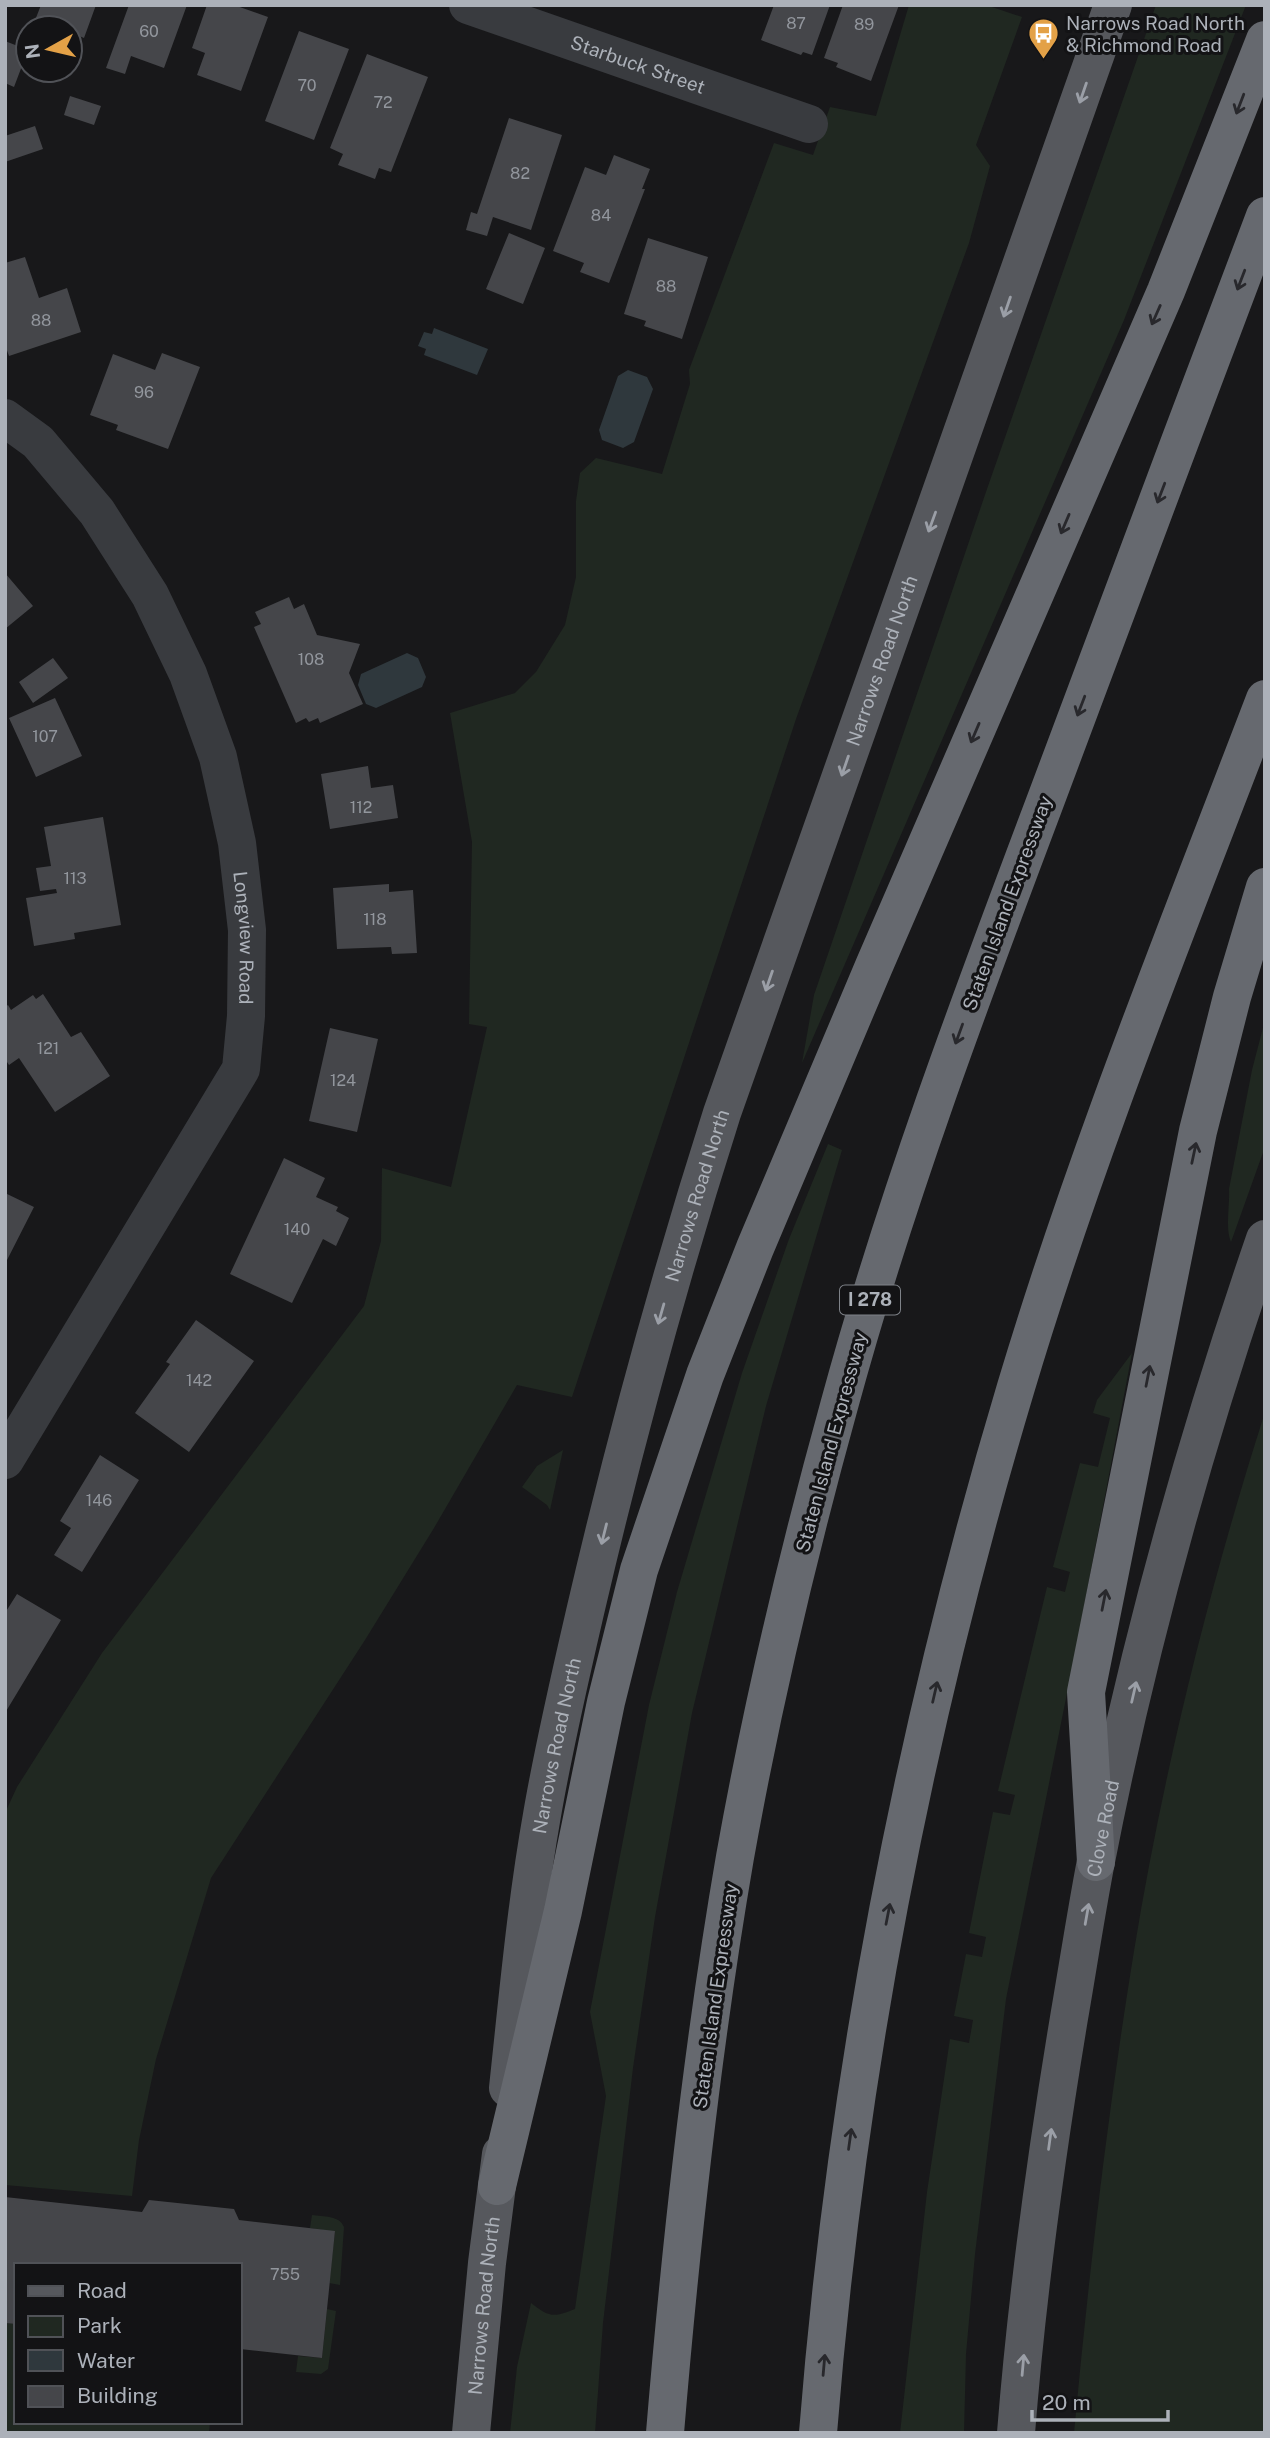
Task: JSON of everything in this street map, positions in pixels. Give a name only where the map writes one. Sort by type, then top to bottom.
[{"type":"highway","points":[[497,2186],[560,1924],[606,1702],[636,1583],[660,1503],[705,1375],[755,1248],[874,966],[1166,292],[1265,40]]},
{"type":"highway","name":"Staten Island Expressway","points":[[665,2433],[690,2178],[718,1962],[756,1748],[836,1415],[933,1105],[1265,216]]},
{"type":"highway","points":[[818,2433],[838,2235],[867,2033],[908,1814],[957,1602],[1013,1396],[1075,1207],[1126,1061],[1265,699]]},
{"type":"highway","points":[[1096,1862],[1086,1692],[1198,1131],[1228,1009],[1265,887]]},
{"type":"main road","name":"Narrows Road North","points":[[471,2433],[527,1906],[542,1814],[599,1552],[649,1357],[722,1113],[1113,5]]},
{"type":"main road","name":"Clove Road","points":[[1016,2433],[1044,2180],[1096,1862],[1169,1552],[1216,1388],[1265,1239]]},
{"type":"street","name":"Starbuck Street","points":[[468,5],[808,124]]},
{"type":"street","name":"Longview Road","points":[[5,418],[38,442],[97,512],[150,596],[188,674],[218,757],[237,843],[247,930],[246,1016],[241,1069],[5,1460]]},
{"type":"green space","points":[[909,5],[986,5],[1022,17],[976,145],[990,166],[969,243],[796,719],[572,1397],[517,1385],[365,1640],[211,1878],[156,2059],[139,2140],[132,2196],[5,2185],[5,1813],[17,1787],[102,1653],[364,1306],[381,1241],[382,1168],[451,1187],[487,1027],[469,1024],[472,842],[450,713],[515,693],[536,672],[565,625],[576,577],[576,501],[580,473],[596,458],[662,474],[690,384],[689,370],[774,143],[813,155],[830,107],[876,116]]},
{"type":"green space","points":[[1156,5],[1246,5],[1124,320],[802,1063],[814,995]]},
{"type":"green space","points":[[1265,1020],[1265,1147],[1231,1242],[1228,1224],[1229,1189],[1252,1070]]},
{"type":"green space","points":[[828,1144],[842,1150],[766,1406],[692,1713],[655,1917],[633,2068],[603,2323],[595,2433],[510,2433],[517,2367],[531,2303],[552,2315],[575,2309],[606,2096],[590,2012],[649,1705],[677,1592],[742,1373],[789,1239]]},
{"type":"green space","points":[[1132,1353],[1006,1999],[975,2254],[966,2354],[964,2433],[900,2433],[927,2192],[950,2039],[969,2043],[973,2020],[954,2016],[966,1954],[982,1957],[986,1937],[969,1933],[993,1812],[1010,1815],[1015,1795],[998,1791],[1047,1587],[1065,1592],[1070,1572],[1053,1567],[1080,1463],[1098,1467],[1110,1418],[1093,1413],[1097,1400]]},
{"type":"green space","points":[[1265,1412],[1265,2433],[1074,2433],[1108,2131],[1146,1883],[1190,1679],[1225,1545]]},
{"type":"green space","points":[[563,1450],[550,1510],[522,1487],[537,1466]]},
{"type":"green space","points":[[312,2215],[335,2218],[344,2227],[340,2285],[329,2283],[335,2232],[310,2228]]},
{"type":"green space","points":[[327,2309],[336,2311],[328,2369],[321,2374],[296,2372],[298,2356],[322,2358]]},
{"type":"green space","points":[[5,2323],[14,2324],[14,2424],[210,2424],[209,2433],[5,2433]]},
{"type":"water","points":[[434,328],[488,349],[477,375],[424,355],[426,349],[418,346],[424,332],[432,334]]},
{"type":"water","points":[[628,370],[647,377],[653,389],[634,442],[623,448],[602,440],[599,430],[618,376]]},
{"type":"water","points":[[407,653],[418,658],[426,677],[422,687],[376,708],[366,704],[358,685],[361,674]]},
{"type":"building","points":[[41,5],[96,5],[84,38],[84,14],[37,14]]},
{"type":"building","points":[[129,5],[187,5],[164,68],[131,56],[125,74],[106,68]]},
{"type":"building","points":[[207,5],[234,5],[268,17],[241,91],[197,75],[205,53],[192,48]]},
{"type":"building","points":[[774,5],[830,5],[812,55],[803,52],[801,55],[761,40]]},
{"type":"building","points":[[843,5],[899,5],[871,81],[836,67],[838,63],[824,58]]},
{"type":"building","points":[[299,31],[349,49],[314,140],[265,121]]},
{"type":"building","points":[[5,41],[14,45],[15,84],[14,87],[5,83]]},
{"type":"building","points":[[367,54],[428,77],[391,172],[379,168],[375,179],[338,165],[343,154],[330,148]]},
{"type":"building","points":[[70,96],[101,106],[94,125],[64,115]]},
{"type":"building","points":[[509,118],[562,135],[531,230],[493,217],[487,236],[466,230],[471,212],[477,214]]},
{"type":"building","points":[[35,126],[43,149],[5,162],[5,136]]},
{"type":"building","points":[[614,155],[650,169],[609,283],[580,272],[584,263],[553,251],[585,167],[606,175]]},
{"type":"building","points":[[509,233],[545,248],[523,304],[486,289]]},
{"type":"building","points":[[648,238],[708,257],[682,339],[644,326],[646,321],[624,314]]},
{"type":"building","points":[[25,257],[39,298],[67,288],[81,332],[9,356],[5,345],[5,263]]},
{"type":"building","points":[[162,353],[200,367],[168,449],[116,430],[118,425],[90,415],[113,354],[155,370]]},
{"type":"building","points":[[5,573],[33,606],[5,629]]},
{"type":"building","points":[[289,597],[294,609],[304,604],[317,635],[360,644],[349,673],[363,704],[320,723],[318,718],[309,722],[306,718],[296,723],[254,627],[261,624],[255,612]]},
{"type":"building","points":[[53,658],[68,678],[33,703],[19,682]]},
{"type":"building","points":[[55,698],[82,756],[36,777],[9,718]]},
{"type":"building","points":[[368,766],[371,788],[393,785],[398,818],[330,829],[321,774]]},
{"type":"building","points":[[103,817],[121,925],[74,933],[75,939],[34,946],[26,898],[57,893],[56,889],[40,891],[36,868],[51,866],[44,827]]},
{"type":"building","points":[[389,884],[389,892],[413,890],[417,953],[392,954],[391,947],[337,949],[333,888]]},
{"type":"building","points":[[43,994],[71,1037],[81,1032],[110,1076],[55,1112],[19,1058],[9,1065],[5,1059],[5,1007],[8,1005],[11,1010],[33,995],[36,999]]},
{"type":"building","points":[[330,1028],[378,1039],[357,1132],[309,1121]]},
{"type":"building","points":[[284,1158],[325,1178],[316,1197],[338,1207],[336,1211],[349,1218],[336,1246],[323,1239],[292,1303],[230,1274]]},
{"type":"building","points":[[5,1193],[34,1207],[5,1264]]},
{"type":"building","points":[[196,1320],[254,1361],[189,1452],[135,1413],[170,1364],[166,1362]]},
{"type":"building","points":[[100,1455],[139,1480],[82,1572],[54,1555],[71,1528],[60,1521]]},
{"type":"building","points":[[17,1594],[61,1620],[5,1713],[5,1613]]},
{"type":"building","points":[[5,2197],[142,2212],[149,2200],[234,2209],[239,2220],[335,2231],[322,2358],[242,2349],[242,2263],[14,2263],[14,2324],[5,2323]]},
{"type":"place","name":"Narrows Road North & Richmond Road","points":[[1043,61]]}]
